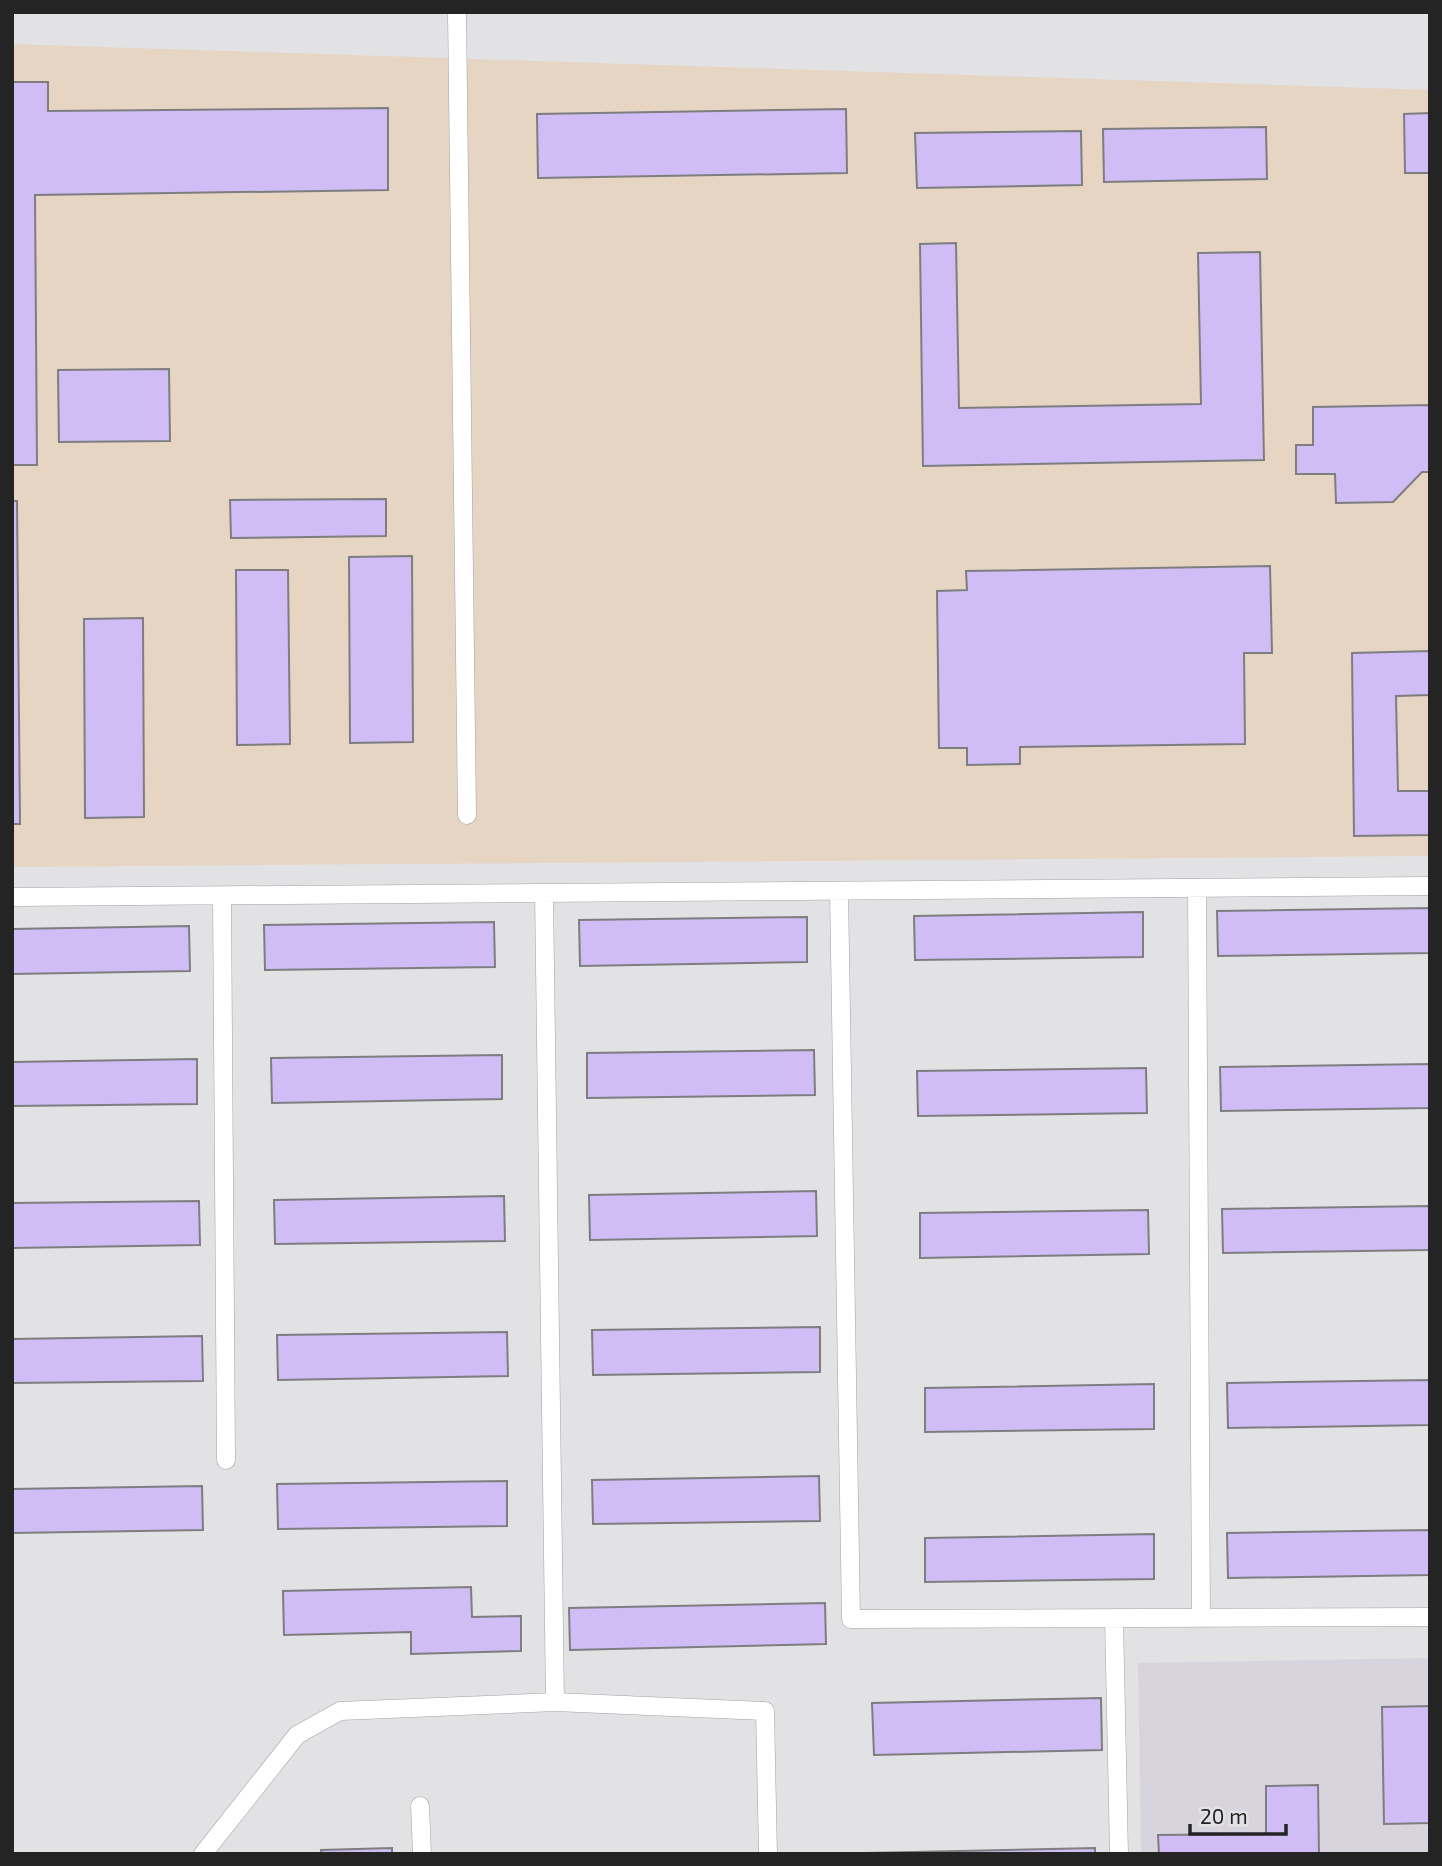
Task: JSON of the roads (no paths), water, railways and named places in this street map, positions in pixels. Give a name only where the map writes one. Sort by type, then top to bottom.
[{"type":"lane","points":[[457,12],[467,815]]},
{"type":"lane","points":[[14,897],[1430,886]]},
{"type":"lane","points":[[1197,888],[1201,1618]]},
{"type":"lane","points":[[839,891],[851,1619],[1430,1616]]},
{"type":"lane","points":[[544,893],[555,1702]]},
{"type":"lane","points":[[222,896],[226,1460]]},
{"type":"lane","points":[[1114,1618],[1118,1854]]},
{"type":"lane","points":[[203,1854],[297,1735],[340,1711],[555,1702],[765,1712],[768,1854]]},
{"type":"lane","points":[[420,1806],[422,1854]]}]
